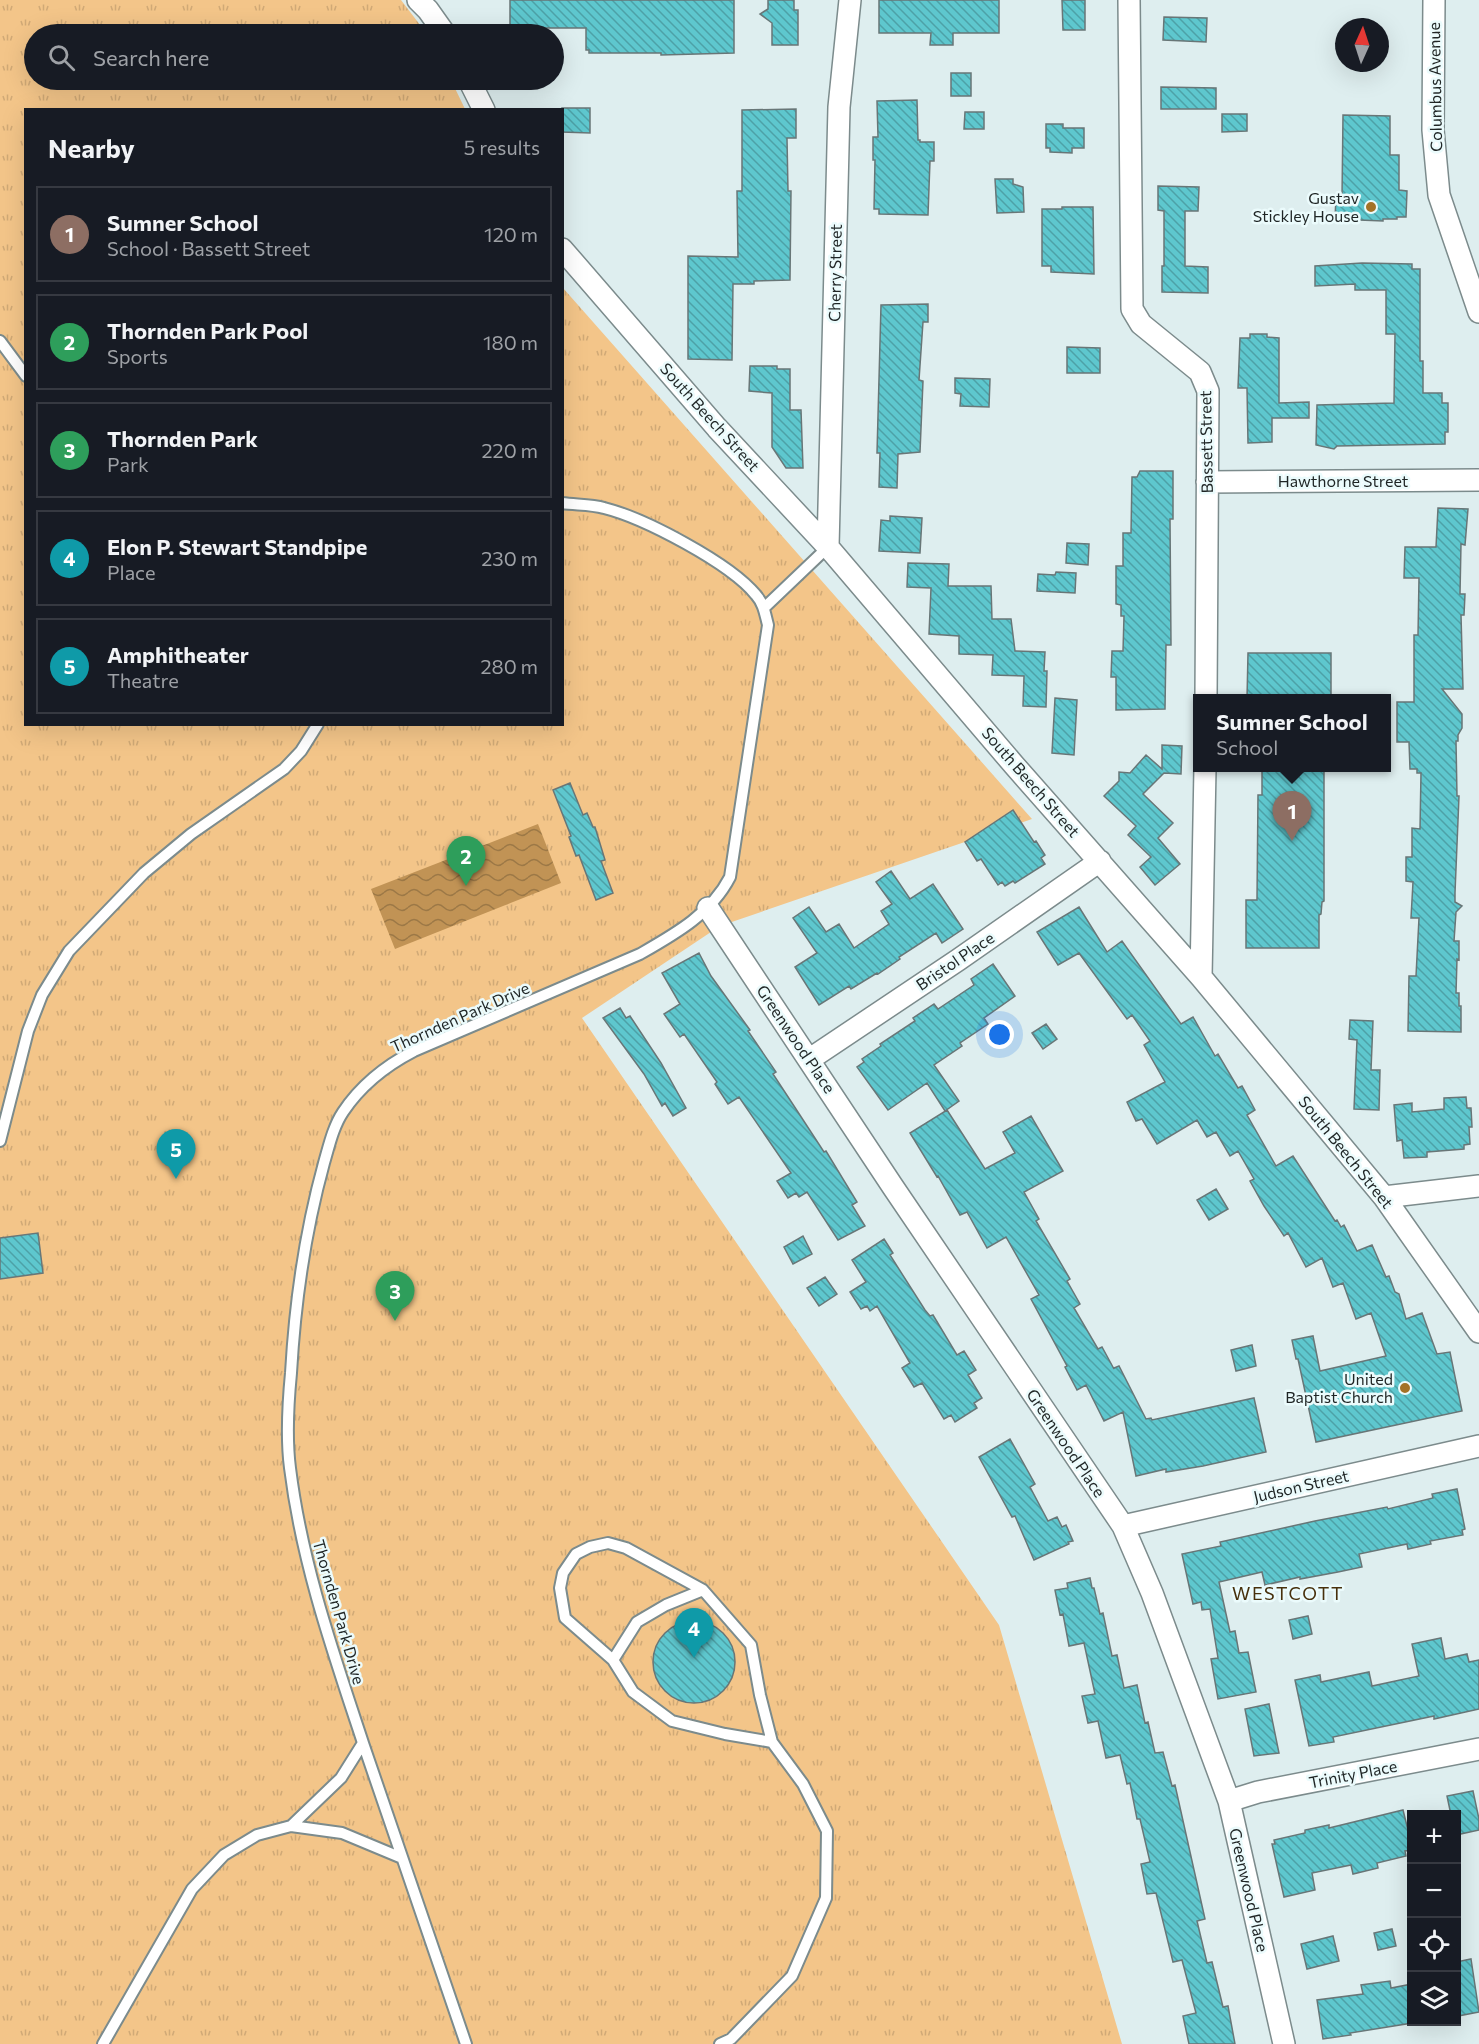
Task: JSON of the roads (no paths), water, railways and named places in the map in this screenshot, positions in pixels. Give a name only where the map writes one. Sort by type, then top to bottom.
[{"type":"street","points":[[418,0],[438,24]]},
{"type":"street","name":"Cherry Street","points":[[828,547],[839,107],[850,0]]},
{"type":"street","name":"Bassett Street","points":[[1129,0],[1132,309],[1141,324],[1200,372],[1208,391],[1206,694]]},
{"type":"street","name":"Columbus Avenue","points":[[1434,0],[1432,130],[1439,195],[1479,312]]},
{"type":"street","points":[[474,90],[483,108]]},
{"type":"street","name":"South Beech Street","points":[[564,251],[717,428],[828,547],[1201,977],[1384,1197],[1479,1332]]},
{"type":"street","name":"Hawthorne Street","points":[[1207,482],[1479,480]]},
{"type":"street","points":[[1201,977],[1205,772]]},
{"type":"street","name":"Bristol Place","points":[[810,1059],[1100,861]]},
{"type":"street","name":"Greenwood Place","points":[[708,908],[893,1187],[1123,1526],[1152,1593],[1229,1801],[1284,2044]]},
{"type":"street","points":[[1384,1197],[1479,1186]]},
{"type":"street","name":"Judson Street","points":[[1123,1526],[1479,1446]]},
{"type":"street","name":"Trinity Place","points":[[1229,1801],[1258,1792],[1479,1749]]},
{"type":"lane","points":[[0,341],[24,373]]},
{"type":"lane","points":[[564,503],[603,508],[645,523],[720,563],[756,594],[764,608],[828,547]]},
{"type":"lane","name":"Thornden Park Drive","points":[[466,2044],[322,1621],[304,1553],[289,1466],[288,1410],[295,1307],[315,1195],[334,1132],[342,1114],[366,1083],[396,1060],[414,1050],[640,954],[674,934],[708,908],[724,889],[730,877],[768,625],[764,608]]},
{"type":"lane","points":[[0,1141],[28,1031],[42,995],[69,951],[144,873],[191,834],[284,769],[301,751],[317,726]]},
{"type":"lane","points":[[720,2044],[730,2039],[792,1976],[826,1898],[827,1831],[803,1784],[772,1742],[751,1645],[703,1590],[626,1548],[608,1543],[590,1547],[576,1554],[563,1573],[560,1588],[565,1618],[613,1660],[633,1692],[672,1721],[725,1734],[772,1742]]},
{"type":"lane","points":[[613,1660],[637,1622],[666,1605],[703,1590]]},
{"type":"lane","points":[[291,1826],[341,1778],[363,1743]]},
{"type":"lane","points":[[103,2044],[192,1889],[224,1856],[257,1835],[291,1826],[342,1833],[402,1858]]},
{"type":"water","points":[[538,824],[561,883],[395,949],[371,889]]},
{"type":"place","name":"Gustav Stickley House","points":[[1371,207]]},
{"type":"place","name":"Sumner School","points":[[1292,841]]},
{"type":"place","name":"Thornden Park Pool","points":[[466,886]]},
{"type":"place","name":"Amphitheater","points":[[176,1179]]},
{"type":"place","name":"Thornden Park","points":[[395,1321]]},
{"type":"place","name":"United Baptist Church","points":[[1405,1388]]},
{"type":"place","name":"Elon P. Stewart Standpipe","points":[[694,1658]]},
{"type":"district","name":"WESTCOTT","points":[[1288,1594]]}]
